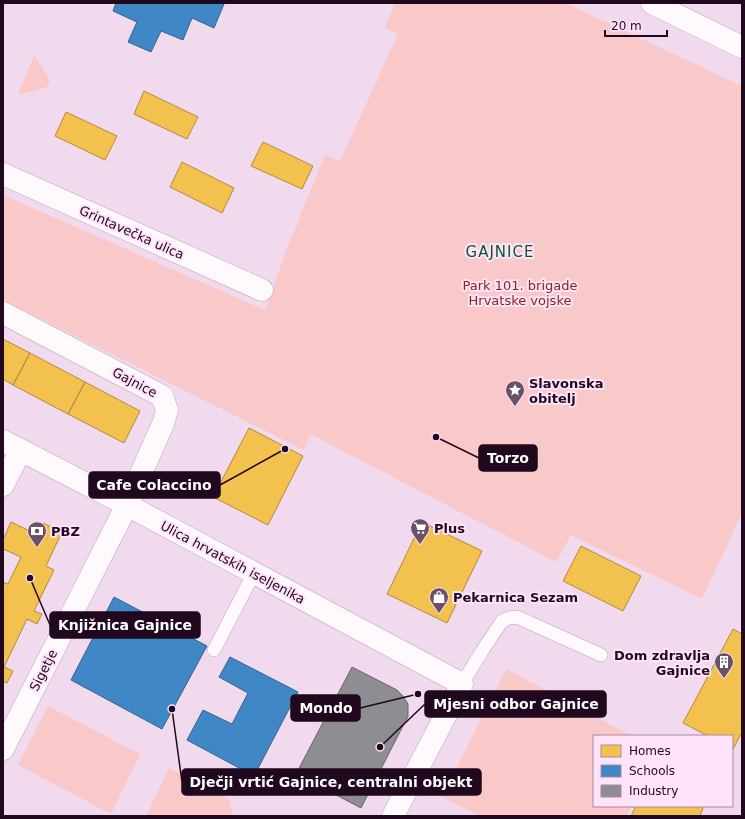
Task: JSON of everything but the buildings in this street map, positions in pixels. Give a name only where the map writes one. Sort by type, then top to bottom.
[{"type":"street","points":[[652,3],[742,47]]},
{"type":"street","name":"Grintavečka ulica","points":[[3,174],[262,290]]},
{"type":"street","name":"Gajnice","points":[[3,313],[162,396],[167,410],[163,424],[127,505]]},
{"type":"street","points":[[3,485],[12,446]]},
{"type":"street","name":"Ulica hrvatskih iseljenika","points":[[12,446],[127,505],[462,684]]},
{"type":"street","name":"Sigetje","points":[[3,749],[127,505]]},
{"type":"street","points":[[393,816],[462,684]]},
{"type":"lane","points":[[214,650],[254,573]]},
{"type":"lane","points":[[462,684],[502,621],[509,618],[517,617],[601,655]]},
{"type":"green space","name":"Park 101. brigade Hrvatske vojske","points":[[395,3],[565,3],[742,86],[742,513],[702,599],[571,535],[556,562],[310,434],[304,450],[3,300],[3,195],[265,310],[286,251],[325,155],[340,161],[398,34],[385,27]]},
{"type":"green space","points":[[34,55],[50,80],[48,87],[18,95]]},
{"type":"green space","points":[[506,669],[630,735],[593,735],[593,807],[632,807],[627,816],[479,816],[442,797]]},
{"type":"green space","points":[[48,706],[140,754],[111,814],[18,765]]},
{"type":"green space","points":[[169,768],[229,799],[232,816],[146,816]]},
{"type":"place","name":"Slavonska obitelj","points":[[515,407]]},
{"type":"place","name":"Torzo","points":[[436,437]]},
{"type":"place","name":"Cafe Colaccino","points":[[285,449]]},
{"type":"place","name":"Plus","points":[[420,545]]},
{"type":"place","name":"PBZ","points":[[37,548]]},
{"type":"place","name":"Knjižnica Gajnice","points":[[30,578]]},
{"type":"place","name":"Pekarnica Sezam","points":[[439,614]]},
{"type":"place","name":"Dom zdravlja Gajnice","points":[[724,679]]},
{"type":"place","name":"Mondo","points":[[418,694]]},
{"type":"place","name":"Dječji vrtić Gajnice, centralni objekt","points":[[172,709]]},
{"type":"place","name":"Mjesni odbor Gajnice","points":[[380,747]]},
{"type":"district","name":"GAJNICE","points":[[500,252]]}]
